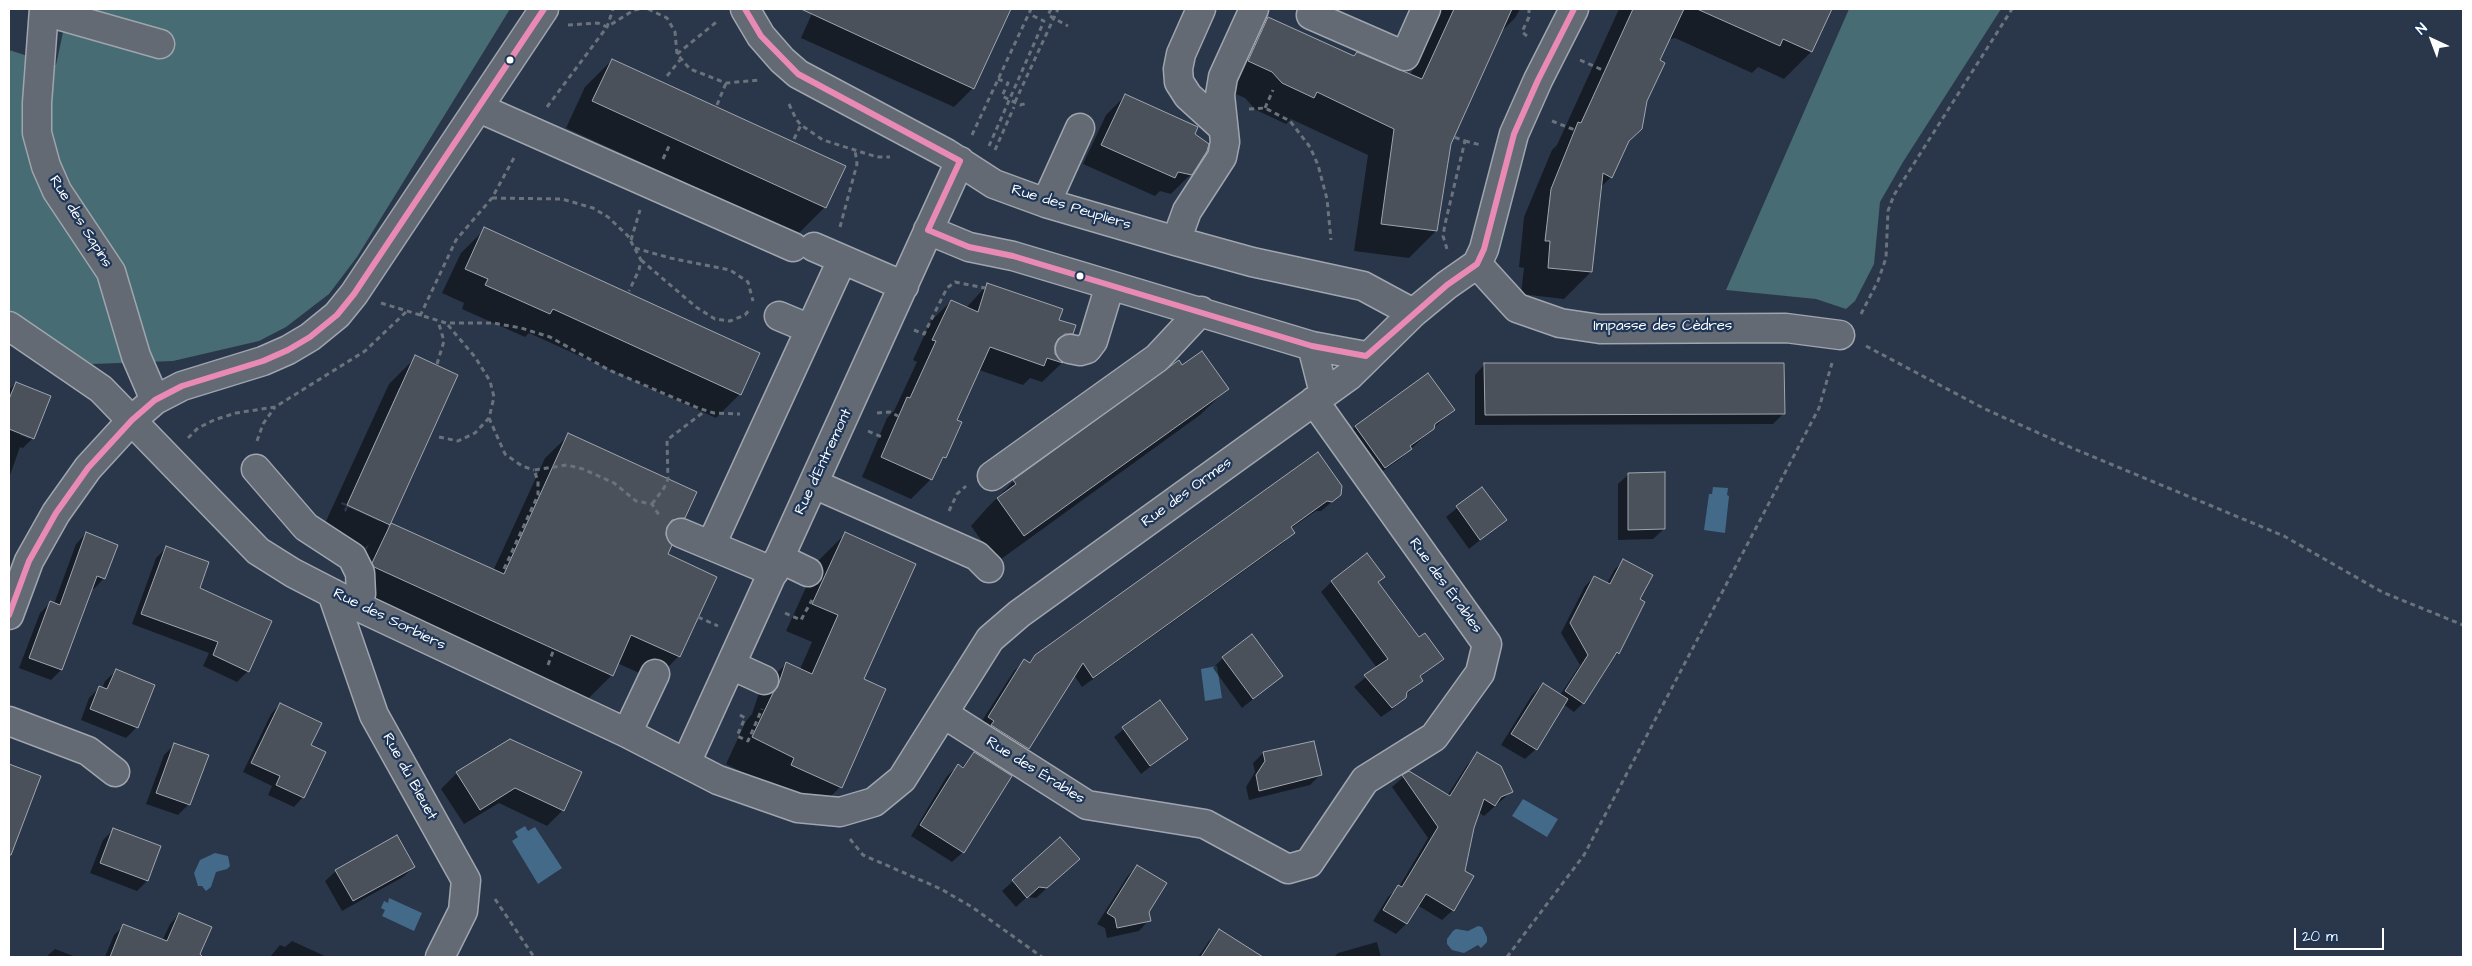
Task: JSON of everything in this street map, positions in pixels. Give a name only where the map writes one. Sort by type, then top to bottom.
[{"type":"street","points":[[1201,9],[1181,54],[1178,69],[1180,82],[1188,96],[1222,127]]},
{"type":"street","points":[[1176,241],[1187,211],[1222,157],[1225,142],[1220,95],[1223,77],[1254,9]]},
{"type":"street","points":[[1310,15],[1405,56],[1426,9]]},
{"type":"street","points":[[1477,264],[1484,250],[1514,134],[1538,80],[1574,9]]},
{"type":"street","points":[[44,10],[160,44]]},
{"type":"street","name":"Rue des Sapins","points":[[44,10],[39,52],[37,133],[46,166],[58,191],[111,272],[136,356],[155,400]]},
{"type":"street","name":"Rue des Peupliers","points":[[734,13],[761,36],[782,60],[798,74],[960,161],[994,184],[1046,203],[1176,241],[1252,262],[1363,286],[1413,314]]},
{"type":"street","points":[[9,615],[29,561],[56,513],[88,468],[132,420],[155,400],[182,386],[263,362],[288,350],[324,326],[354,294],[479,108],[553,17]]},
{"type":"street","points":[[479,108],[803,247],[842,260],[904,286]]},
{"type":"street","points":[[1046,203],[1080,128]]},
{"type":"street","name":"Rue d'Entremont","points":[[686,763],[960,161]]},
{"type":"street","points":[[928,230],[969,247],[1013,256],[1201,311],[1312,346],[1366,356]]},
{"type":"street","points":[[710,545],[842,260]]},
{"type":"street","name":"Rue des Ormes","points":[[686,763],[718,780],[798,808],[840,812],[874,802],[902,778],[990,639],[1019,614],[1349,376],[1366,356],[1413,314],[1447,285],[1477,264]]},
{"type":"street","name":"Impasse des Cèdres","points":[[1477,264],[1517,308],[1560,323],[1600,329],[1786,328],[1840,335]]},
{"type":"street","points":[[1070,349],[1080,352],[1087,349],[1093,342],[1110,285]]},
{"type":"street","points":[[992,476],[1157,358],[1201,311]]},
{"type":"street","points":[[779,316],[810,329]]},
{"type":"street","name":"Rue des Sorbiers","points":[[9,326],[101,389],[258,552],[293,574],[357,606],[627,733],[686,763]]},
{"type":"street","points":[[1312,346],[1319,397]]},
{"type":"street","name":"Rue des Érables","points":[[944,714],[1087,804],[1205,824],[1288,869],[1309,863],[1364,780],[1434,737],[1480,673],[1487,644],[1319,397]]},
{"type":"street","points":[[256,469],[306,527],[352,557],[360,573],[360,594],[357,606]]},
{"type":"street","points":[[814,484],[977,556],[989,568]]},
{"type":"street","points":[[671,526],[710,545],[776,565],[811,582]]},
{"type":"street","name":"Rue du Bleuet","points":[[332,593],[374,715],[466,880],[462,911],[440,957]]},
{"type":"street","points":[[731,665],[765,691]]},
{"type":"street","points":[[627,733],[654,674]]},
{"type":"street","points":[[9,721],[88,751],[116,772]]},
{"type":"path","points":[[420,316],[456,240],[492,198],[529,130],[607,27],[613,9]]},
{"type":"path","points":[[607,27],[634,10],[641,9]]},
{"type":"path","points":[[648,9],[667,18],[675,32],[677,54],[680,60],[690,69],[726,83],[744,80],[768,81]]},
{"type":"path","points":[[977,125],[1031,9]]},
{"type":"path","points":[[1051,9],[1048,14],[1068,26]]},
{"type":"path","points":[[995,150],[1058,9]]},
{"type":"path","points":[[1529,9],[1529,17],[1522,32],[1533,40]]},
{"type":"path","points":[[1507,957],[1584,855],[1819,408],[1840,335],[1859,317],[1878,281],[1886,258],[1888,212],[1894,195],[2012,9]]},
{"type":"path","points":[[677,54],[734,13]]},
{"type":"path","points":[[988,146],[1044,21],[1029,14]]},
{"type":"path","points":[[553,17],[598,23],[607,27]]},
{"type":"path","points":[[667,76],[680,60]]},
{"type":"path","points":[[998,78],[1008,83],[1002,96],[1014,105],[1028,103]]},
{"type":"path","points":[[717,105],[726,83]]},
{"type":"path","points":[[1265,108],[1273,90]]},
{"type":"path","points":[[786,99],[801,125],[823,140],[877,157],[891,157]]},
{"type":"path","points":[[1222,127],[1234,115],[1245,110],[1265,108],[1290,121],[1310,146],[1318,165],[1327,199],[1332,240]]},
{"type":"path","points":[[794,139],[801,125]]},
{"type":"path","points":[[1454,137],[1484,146]]},
{"type":"path","points":[[1450,254],[1444,243],[1444,224],[1465,141]]},
{"type":"path","points":[[663,160],[670,144]]},
{"type":"path","points":[[842,260],[836,242],[856,164],[855,150]]},
{"type":"path","points":[[492,198],[577,202],[608,217],[628,236],[641,260],[696,307],[715,319],[730,322],[745,315],[750,309],[753,300],[752,290],[742,276],[720,266],[670,258],[635,248]]},
{"type":"path","points":[[629,291],[639,270],[641,260]]},
{"type":"path","points":[[906,326],[924,334],[947,288],[955,282],[985,288]]},
{"type":"path","points":[[354,294],[446,323],[492,322],[550,337],[609,370],[706,411],[737,414]]},
{"type":"path","points":[[256,469],[257,438],[263,424],[275,407],[365,351],[407,311]]},
{"type":"path","points":[[437,364],[444,341],[438,321]]},
{"type":"path","points":[[439,437],[458,441],[475,433],[489,418],[494,397],[490,381],[475,357],[446,323]]},
{"type":"path","points":[[1840,335],[1878,351],[1985,410],[2284,536],[2382,592],[2463,625]]},
{"type":"path","points":[[165,454],[179,446],[198,428],[214,420],[236,413],[275,407]]},
{"type":"path","points":[[652,504],[668,479],[667,440],[706,411]]},
{"type":"path","points":[[874,413],[890,412],[898,416]]},
{"type":"path","points":[[489,418],[505,454],[522,466],[534,470],[567,465],[583,469],[614,483],[636,501],[652,504],[671,526]]},
{"type":"path","points":[[860,428],[884,438]]},
{"type":"path","points":[[504,569],[538,495],[538,481],[534,470]]},
{"type":"path","points":[[778,609],[801,620],[811,582]]},
{"type":"path","points":[[698,617],[726,630]]},
{"type":"path","points":[[738,714],[745,718],[737,736],[748,741],[765,691]]},
{"type":"path","points":[[840,812],[839,825],[863,854],[941,889],[972,907],[1042,957]]},
{"type":"path","points":[[494,897],[534,957]]},
{"type":"green space","points":[[68,9],[510,9],[357,257],[329,294],[286,327],[259,341],[173,361],[92,364],[9,312],[9,50],[56,65]]},
{"type":"green space","points":[[1849,9],[2001,9],[1903,162],[1880,202],[1874,264],[1855,301],[1846,309],[1816,299],[1726,290]]},
{"type":"water","points":[[1713,487],[1728,488],[1727,495],[1729,496],[1725,533],[1704,530],[1709,494],[1712,494]]},
{"type":"water","points":[[1217,666],[1222,698],[1205,701],[1201,669]]},
{"type":"water","points":[[1523,799],[1558,819],[1547,837],[1512,816]]},
{"type":"water","points":[[525,826],[528,831],[535,827],[562,868],[538,884],[512,841],[518,837],[515,832]]},
{"type":"water","points":[[215,853],[228,856],[230,866],[227,869],[216,872],[211,887],[206,891],[202,886],[198,886],[194,873],[200,860]]},
{"type":"water","points":[[389,898],[422,913],[414,931],[382,916],[385,910],[381,908],[384,901],[388,903]]},
{"type":"water","points":[[1478,926],[1482,927],[1487,937],[1487,942],[1481,948],[1478,945],[1464,953],[1452,950],[1447,944],[1447,939],[1456,929],[1468,931]]},
{"type":"building","points":[[801,9],[1011,9],[974,89]]},
{"type":"building","points":[[1454,9],[1512,9],[1451,144],[1437,231],[1381,224],[1394,129],[1317,92],[1314,98],[1282,83],[1272,72],[1248,61],[1268,17],[1354,56],[1357,52],[1422,79]]},
{"type":"building","points":[[1633,9],[1684,9],[1660,60],[1665,63],[1647,101],[1642,129],[1629,141],[1612,178],[1603,173],[1592,272],[1548,268],[1550,241],[1545,241],[1551,189],[1578,122],[1581,123]]},
{"type":"building","points":[[1697,9],[1832,9],[1812,52],[1783,39],[1780,46]]},
{"type":"building","points":[[612,59],[846,166],[826,208],[592,101]]},
{"type":"building","points":[[1125,94],[1198,127],[1195,134],[1209,144],[1207,151],[1192,175],[1178,172],[1175,178],[1101,145]]},
{"type":"building","points":[[484,227],[760,353],[741,395],[553,309],[550,314],[485,285],[488,279],[465,269]]},
{"type":"building","points":[[987,283],[1063,309],[1059,320],[1076,325],[1073,334],[1065,334],[1058,339],[1055,345],[1055,354],[1063,363],[1047,358],[1044,366],[990,347],[957,420],[962,422],[946,458],[943,457],[932,480],[881,457],[907,397],[910,398],[936,341],[932,340],[951,300],[978,312]]},
{"type":"building","points":[[1202,351],[1229,389],[1024,536],[997,498],[1016,484],[1013,480],[1179,360],[1182,365]]},
{"type":"building","points":[[415,355],[458,375],[390,525],[347,505]]},
{"type":"building","points":[[1484,363],[1784,363],[1785,414],[1485,415]]},
{"type":"building","points":[[1428,373],[1455,410],[1435,424],[1434,429],[1410,446],[1412,449],[1385,468],[1355,426]]},
{"type":"building","points":[[16,382],[51,396],[34,439],[9,429],[9,399]]},
{"type":"building","points":[[568,433],[697,492],[685,518],[672,520],[667,527],[666,535],[672,545],[668,554],[717,577],[680,657],[631,635],[613,676],[374,567],[372,563],[391,523],[504,574]]},
{"type":"building","points":[[1318,452],[1342,486],[1341,495],[1332,502],[1327,501],[1291,527],[1295,533],[1093,678],[1083,663],[1029,749],[991,725],[994,721],[988,717],[1024,659],[1030,663],[1035,655]]},
{"type":"building","points":[[1665,472],[1665,529],[1628,530],[1628,473]]},
{"type":"building","points":[[1482,487],[1507,520],[1480,540],[1456,506]]},
{"type":"building","points":[[86,532],[118,545],[105,579],[97,576],[62,670],[29,658],[50,601],[60,605]]},
{"type":"building","points":[[845,532],[916,564],[864,679],[886,689],[842,788],[791,765],[794,758],[752,737],[778,686],[786,662],[812,674],[838,615],[812,604]]},
{"type":"building","points":[[166,546],[209,562],[200,588],[272,621],[249,672],[213,655],[218,642],[141,614]]},
{"type":"building","points":[[1367,553],[1385,577],[1378,582],[1419,637],[1425,633],[1444,659],[1420,676],[1423,681],[1407,692],[1406,698],[1392,708],[1364,675],[1388,659],[1331,581]]},
{"type":"building","points":[[1623,559],[1653,575],[1640,599],[1645,602],[1619,654],[1617,652],[1584,704],[1565,691],[1588,655],[1570,623],[1594,576],[1610,584]]},
{"type":"building","points":[[1252,634],[1283,676],[1253,699],[1222,657]]},
{"type":"building","points":[[116,669],[155,685],[138,728],[90,709],[99,686],[107,689]]},
{"type":"building","points":[[1543,683],[1568,699],[1537,750],[1511,734]]},
{"type":"building","points":[[1160,700],[1188,739],[1150,766],[1122,727]]},
{"type":"building","points":[[280,703],[322,723],[311,745],[326,752],[304,798],[276,785],[280,776],[251,763]]},
{"type":"building","points":[[510,739],[582,772],[564,811],[515,788],[480,810],[456,772]]},
{"type":"building","points":[[1314,741],[1322,775],[1259,791],[1256,775],[1265,761],[1263,752]]},
{"type":"building","points":[[174,743],[209,755],[190,805],[156,793]]},
{"type":"building","points":[[974,752],[1012,776],[964,853],[920,825],[958,764],[963,768]]},
{"type":"building","points":[[1477,752],[1501,766],[1513,792],[1501,797],[1495,806],[1484,799],[1474,828],[1465,871],[1474,876],[1454,911],[1426,894],[1407,924],[1383,910],[1398,885],[1402,887],[1438,827],[1402,775],[1409,771],[1450,796]]},
{"type":"building","points":[[9,764],[41,776],[11,855],[9,855]]},
{"type":"building","points":[[113,828],[161,846],[148,881],[100,863]]},
{"type":"building","points":[[397,835],[415,867],[353,901],[335,870]]},
{"type":"building","points":[[1060,837],[1080,859],[1047,888],[1039,887],[1027,898],[1012,880]]},
{"type":"building","points":[[1137,865],[1167,883],[1149,912],[1151,921],[1117,928],[1115,918],[1107,913]]},
{"type":"building","points":[[179,913],[212,927],[200,954],[203,957],[110,957],[123,924],[167,941]]},
{"type":"building","points":[[1219,929],[1263,957],[1201,957]]},
{"type":"transit line","points":[[9,615],[29,561],[56,513],[88,468],[132,420],[155,400],[182,386],[263,361],[288,350],[310,337],[337,315],[354,294],[544,9]]},
{"type":"transit line","points":[[745,9],[761,36],[798,74],[960,161],[928,230],[969,247],[1013,256],[1312,346],[1366,356],[1447,285],[1477,264],[1484,249],[1514,134],[1538,80],[1574,9]]}]
